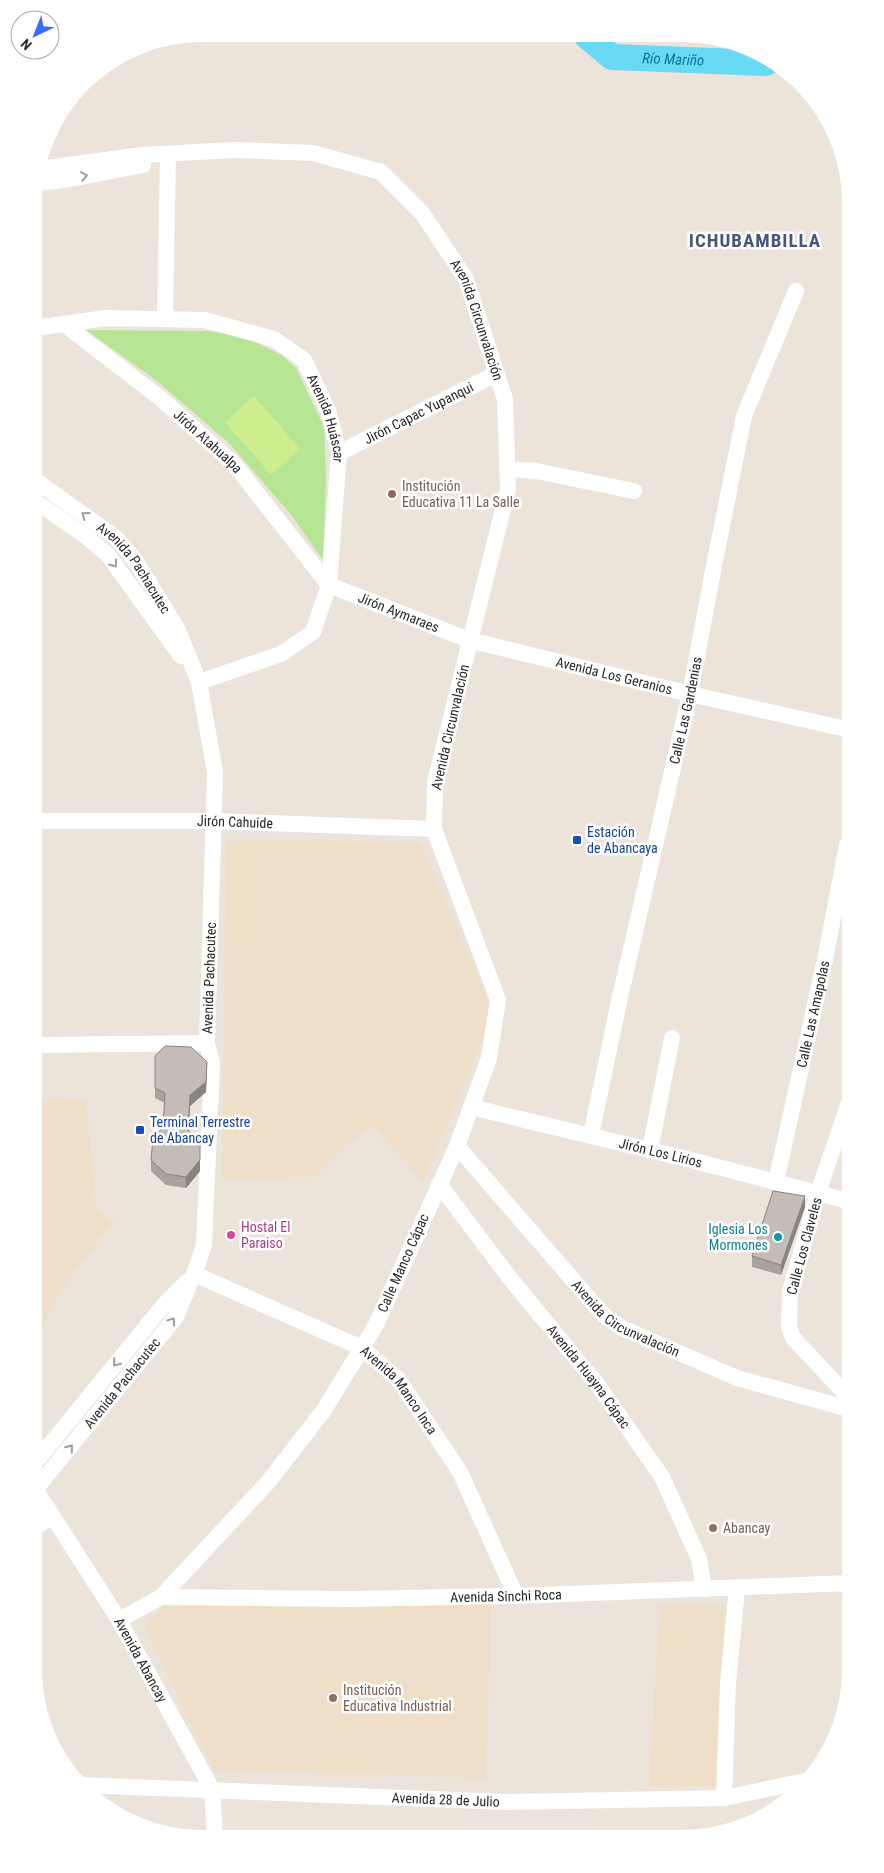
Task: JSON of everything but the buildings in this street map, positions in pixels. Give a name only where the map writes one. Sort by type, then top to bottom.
[{"type":"street","name":"Avenida Circunvalación","points":[[47,168],[142,155],[234,150],[314,153],[382,172],[422,213],[466,279],[504,399],[508,489],[435,782],[434,829]]},
{"type":"street","points":[[44,182],[145,165],[168,154],[165,319]]},
{"type":"street","name":"Calle Las Gardenias","points":[[591,1135],[690,694],[744,416],[796,291]]},
{"type":"street","name":"Avenida Huáscar","points":[[43,327],[105,318],[205,320],[274,339],[304,360],[328,410],[339,453],[328,585],[313,632],[281,654],[199,682]]},
{"type":"street","name":"Jirón Atahualpa","points":[[64,324],[160,398],[234,464],[328,585]]},
{"type":"street","name":"Jirón Capac Yupanqui","points":[[339,453],[496,374]]},
{"type":"street","points":[[507,469],[536,471],[634,491]]},
{"type":"street","name":"Avenida Pachacutec","points":[[42,1481],[176,1316],[204,1245],[212,1064],[207,1043],[215,772],[199,682],[177,628],[135,560],[116,538],[43,486]]},
{"type":"street","name":"Avenida Pachacutec","points":[[43,507],[87,537],[108,555],[199,682]]},
{"type":"street","name":"Jirón Aymaraes","points":[[328,585],[470,640]]},
{"type":"street","name":"Avenida Los Geranios","points":[[470,640],[690,694],[842,728]]},
{"type":"street","name":"Jirón Cahuide","points":[[43,820],[214,821],[434,829]]},
{"type":"street","name":"Calle Manco Cápac","points":[[119,1620],[161,1597],[268,1481],[324,1410],[376,1325],[457,1146],[489,1058],[498,1000],[434,829]]},
{"type":"street","name":"Calle Las Amapolas","points":[[776,1182],[826,955],[842,874]]},
{"type":"street","points":[[650,1150],[672,1038]]},
{"type":"street","points":[[42,1045],[207,1043]]},
{"type":"street","name":"Jirón Los Lirios","points":[[471,1107],[591,1135],[841,1199]]},
{"type":"street","name":"Calle Los Claveles","points":[[841,1124],[818,1193],[790,1291],[789,1328],[792,1338],[841,1389]]},
{"type":"street","name":"Avenida Circunvalación","points":[[457,1146],[592,1302],[606,1317],[622,1328],[737,1378],[841,1407]]},
{"type":"street","name":"Avenida Huayna Cápac","points":[[439,1184],[509,1277],[597,1384],[662,1477],[699,1559],[704,1589]]},
{"type":"street","name":"Avenida Pachacutec","points":[[42,1454],[163,1306],[194,1274]]},
{"type":"street","name":"Avenida Manco Inca","points":[[194,1274],[362,1348],[398,1379],[460,1472],[516,1596]]},
{"type":"street","name":"Avenida Abancay","points":[[42,1508],[45,1521],[119,1620],[212,1789],[215,1830]]},
{"type":"street","name":"Avenida Sinchi Roca","points":[[161,1597],[350,1599],[516,1596],[841,1583]]},
{"type":"street","points":[[724,1798],[728,1684],[737,1588]]},
{"type":"street","name":"Avenida 28 de Julio","points":[[91,1785],[506,1802],[724,1798],[795,1783]]},
{"type":"shaded area","points":[[226,839],[420,843],[494,1014],[423,1181],[371,1125],[337,1154],[317,1176],[222,1180]]},
{"type":"shaded area","points":[[42,1099],[86,1100],[96,1208],[113,1222],[59,1292],[43,1324]]},
{"type":"shaded area","name":"Institución Educativa Industrial","points":[[491,1604],[486,1778],[213,1769],[145,1627],[163,1606]]},
{"type":"shaded area","points":[[660,1605],[725,1607],[715,1786],[649,1785]]},
{"type":"green space","points":[[86,330],[207,331],[244,336],[283,356],[296,368],[324,427],[326,478],[323,560],[292,516],[230,444],[156,380]]},
{"type":"green space","points":[[254,396],[300,449],[271,475],[225,422]]},
{"type":"waterway","name":"Río Mariño","points":[[595,43],[612,57],[759,63]]},
{"type":"place","name":"Institución Educativa 11 La Salle","points":[[392,494]]},
{"type":"place","name":"Estación de Abancaya","points":[[577,840]]},
{"type":"place","name":"Terminal Terrestre de Abancay","points":[[140,1130]]},
{"type":"place","name":"Hostal El Paraiso","points":[[231,1235]]},
{"type":"place","name":"Iglesia Los Mormones","points":[[778,1237]]},
{"type":"place","name":"Abancay","points":[[713,1528]]},
{"type":"place","name":"Institución Educativa Industrial","points":[[333,1698]]},
{"type":"district","name":"ICHUBAMBILLA","points":[[755,240]]}]
